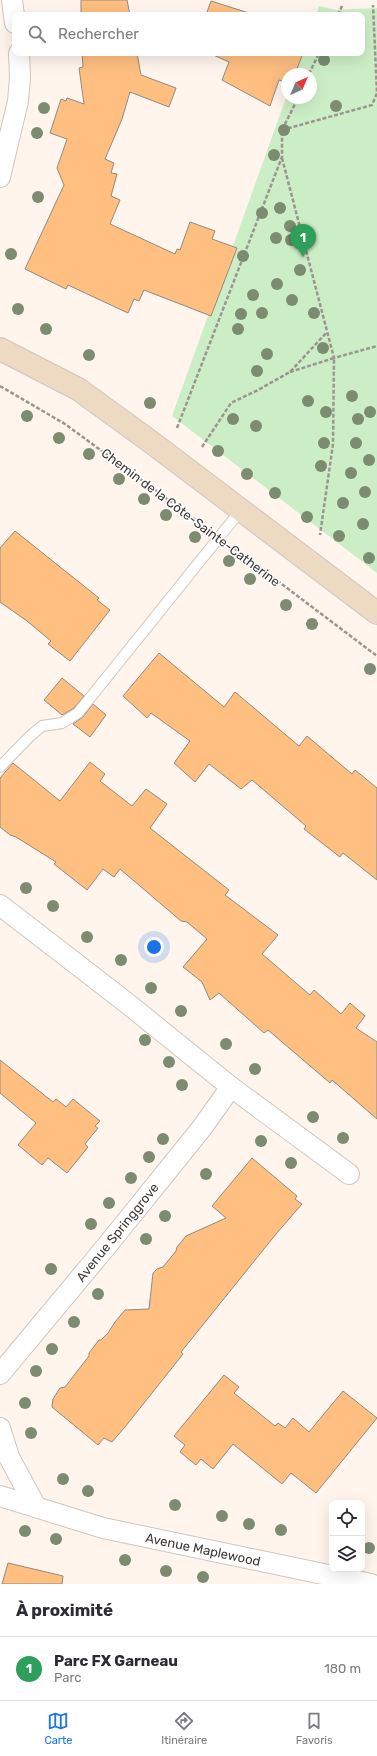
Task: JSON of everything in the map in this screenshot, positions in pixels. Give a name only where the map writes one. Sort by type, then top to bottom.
[{"type":"main road","points":[[0,349],[78,389],[151,442],[377,613]]},
{"type":"street","points":[[12,0],[14,12]]},
{"type":"street","points":[[0,177],[18,101],[20,78],[19,56]]},
{"type":"street","points":[[0,905],[123,1000],[231,1088],[349,1174]]},
{"type":"street","name":"Avenue Springgrove","points":[[0,1374],[192,1141],[231,1088]]},
{"type":"street","points":[[0,1428],[9,1457],[36,1507]]},
{"type":"street","name":"Avenue Maplewood","points":[[0,1496],[103,1528],[371,1584]]},
{"type":"lane","points":[[0,767],[29,737],[42,726],[62,723],[78,713],[241,510]]},
{"type":"path","points":[[282,130],[372,105],[377,93],[373,5]]},
{"type":"path","points":[[339,12],[342,6]]},
{"type":"path","points":[[312,68],[318,56]]},
{"type":"path","points":[[295,104],[282,130],[282,157],[334,358],[333,444],[320,535]]},
{"type":"path","points":[[177,428],[282,157]]},
{"type":"path","points":[[290,372],[327,331]]},
{"type":"path","points":[[202,447],[231,403],[290,372],[377,346]]},
{"type":"path","name":"Chemin de la Côte-Sainte-Catherine","points":[[0,386],[65,424],[219,537],[377,656]]},
{"type":"green space","points":[[319,6],[336,10],[377,8],[377,573],[172,416],[284,104],[317,104],[317,68],[297,68],[301,56],[365,56],[365,12],[317,12]]},
{"type":"building","points":[[81,0],[127,0],[129,12],[81,12]]},
{"type":"building","points":[[211,1],[246,12],[207,12]]},
{"type":"building","points":[[82,56],[138,56],[141,75],[176,88],[169,107],[130,92],[122,119],[105,159],[114,163],[111,173],[117,174],[111,196],[120,200],[110,224],[175,254],[177,249],[180,250],[190,222],[215,231],[212,239],[237,248],[211,316],[144,290],[139,301],[134,299],[128,313],[68,285],[66,289],[25,269],[64,185],[57,168],[67,139],[50,133],[61,99],[66,101],[67,98],[84,104],[79,68],[83,67]]},
{"type":"building","points":[[216,56],[302,56],[297,68],[281,68],[281,81],[279,80],[270,106],[222,80],[229,62]]},
{"type":"building","points":[[15,531],[99,598],[97,600],[110,610],[70,661],[48,644],[51,641],[27,621],[0,602],[0,548]]},
{"type":"building","points":[[159,653],[224,707],[235,692],[299,746],[307,736],[352,774],[355,770],[377,788],[377,880],[343,853],[340,857],[304,829],[306,826],[252,780],[241,789],[209,764],[195,782],[174,763],[190,741],[151,713],[147,718],[123,696]]},
{"type":"building","points":[[62,678],[84,696],[74,708],[62,715],[44,700]]},
{"type":"building","points":[[93,704],[106,715],[90,737],[73,724],[83,717]]},
{"type":"building","points":[[90,762],[105,774],[100,781],[132,806],[146,789],[167,804],[150,828],[229,890],[225,895],[278,935],[262,954],[310,995],[314,990],[341,1014],[350,1003],[365,1016],[356,1028],[377,1042],[377,1119],[332,1080],[330,1083],[268,1030],[264,1033],[219,993],[210,1000],[202,982],[183,967],[207,939],[187,922],[181,921],[120,869],[114,877],[103,869],[87,890],[54,864],[56,862],[16,837],[10,835],[0,827],[0,778],[13,763],[60,801]]},
{"type":"building","points":[[0,1060],[53,1102],[56,1099],[66,1107],[73,1099],[100,1121],[95,1126],[98,1128],[85,1144],[88,1147],[67,1173],[48,1158],[42,1165],[18,1145],[36,1123],[0,1093]]},
{"type":"building","points":[[252,1158],[297,1196],[295,1199],[302,1204],[181,1352],[183,1354],[125,1427],[112,1442],[104,1438],[98,1445],[52,1407],[53,1399],[60,1388],[65,1387],[89,1356],[89,1353],[99,1340],[101,1340],[108,1333],[125,1310],[149,1309],[153,1273],[157,1269],[163,1267],[186,1236],[226,1218],[212,1206]]},
{"type":"building","points":[[224,1375],[239,1387],[234,1393],[275,1426],[278,1423],[285,1428],[293,1418],[309,1432],[343,1391],[377,1418],[316,1493],[291,1473],[282,1484],[233,1444],[213,1469],[201,1459],[196,1465],[180,1452],[185,1445],[174,1436]]},
{"type":"building","points":[[8,1563],[63,1576],[62,1584],[2,1584]]},
{"type":"place","name":"Parc FX Garneau","points":[[303,257]]}]
